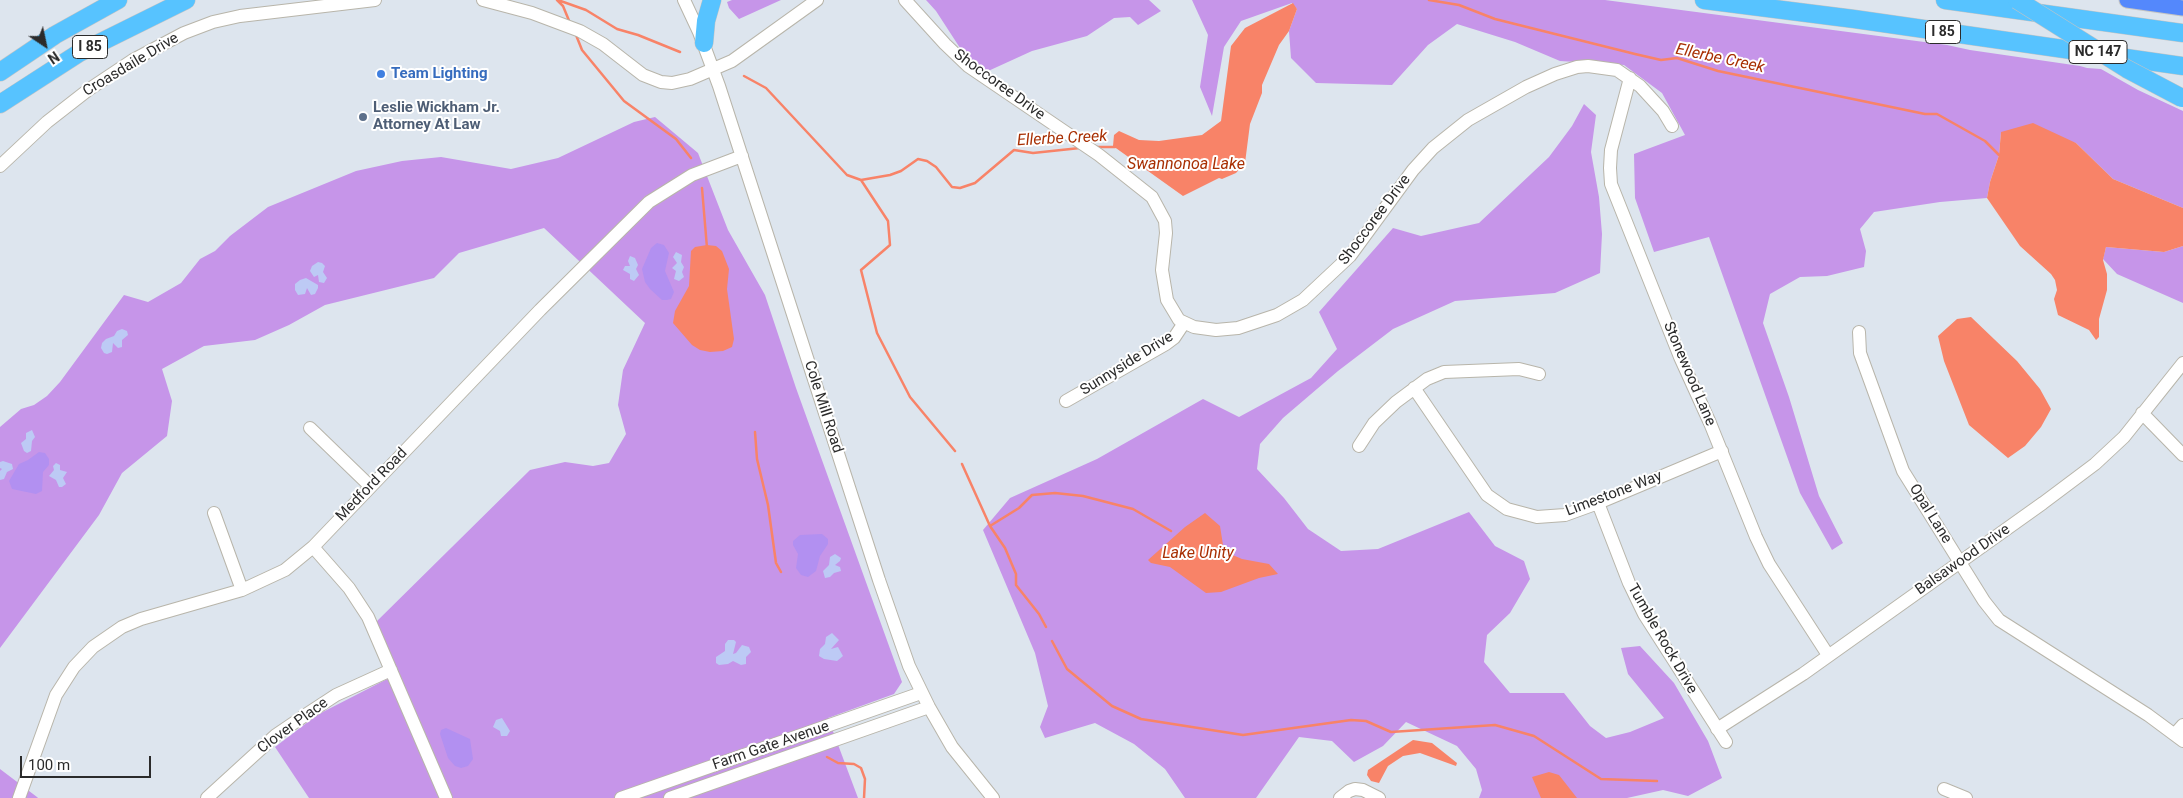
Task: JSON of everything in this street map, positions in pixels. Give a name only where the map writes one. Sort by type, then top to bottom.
[{"type":"highway","name":"I 85","points":[[0,72],[55,35],[118,0]]},
{"type":"highway","name":"I 85","points":[[0,104],[79,54],[186,0]]},
{"type":"highway","points":[[704,43],[706,21],[712,0]]},
{"type":"highway","name":"I 85","points":[[1704,0],[1854,19],[2183,66]]},
{"type":"highway","name":"I 85","points":[[1944,0],[2183,33]]},
{"type":"highway","name":"NC 147","points":[[2017,0],[2127,69],[2182,98]]},
{"type":"main road","points":[[2127,0],[2183,8]]},
{"type":"street","name":"Croasdaile Drive","points":[[0,166],[47,122],[88,90],[140,56],[184,33],[212,22],[240,16],[375,0]]},
{"type":"street","points":[[483,0],[532,14],[580,31],[603,44],[643,75],[666,83],[684,81],[714,70],[743,53],[817,0]]},
{"type":"street","name":"Cole Mill Road","points":[[684,0],[714,70],[879,580],[909,666],[928,707],[961,760],[993,798]]},
{"type":"street","name":"Shoccoree Drive","points":[[905,0],[968,66],[1099,155],[1152,198],[1162,212],[1166,233],[1162,270],[1163,286],[1170,308],[1184,323],[1206,329],[1238,328],[1276,315],[1303,300],[1350,256],[1412,170],[1433,148],[1468,120],[1526,87],[1555,74],[1577,67],[1610,68],[1630,78],[1640,86],[1663,111],[1672,126]]},
{"type":"street","name":"Stonewood Lane","points":[[1630,78],[1611,150],[1611,184],[1680,357],[1769,564],[1828,655]]},
{"type":"street","name":"Medford Road","points":[[19,798],[56,695],[74,667],[93,647],[122,626],[242,590],[285,570],[313,547],[540,310],[649,202],[692,175],[742,156]]},
{"type":"street","name":"Sunnyside Drive","points":[[1066,401],[1166,344],[1174,338],[1184,323]]},
{"type":"street","name":"Opal Lane","points":[[1859,332],[1860,353],[1903,470],[1984,602],[1999,620],[2180,733]]},
{"type":"street","name":"Balsawood Drive","points":[[1717,729],[1803,674],[2095,464],[2124,437],[2183,363]]},
{"type":"street","points":[[1359,446],[1374,423],[1414,388],[1427,379],[1444,372],[1519,369],[1538,374]]},
{"type":"street","name":"Limestone Way","points":[[1414,388],[1487,495],[1507,509],[1537,517],[1565,515],[1722,451]]},
{"type":"street","points":[[2142,414],[2183,456]]},
{"type":"street","points":[[310,428],[370,486]]},
{"type":"street","name":"Tumble Rock Drive","points":[[1598,503],[1629,583],[1644,614],[1726,742]]},
{"type":"street","points":[[214,513],[242,590]]},
{"type":"street","points":[[313,547],[360,604],[391,670],[446,798]]},
{"type":"street","name":"Clover Place","points":[[207,798],[276,735],[336,695],[391,670]]},
{"type":"street","name":"Farm Gate Avenue","points":[[621,798],[921,693]]},
{"type":"street","name":"Farm Gate Avenue","points":[[670,798],[928,707]]},
{"type":"street","points":[[1340,798],[1348,791],[1355,789],[1363,790],[1379,798]]},
{"type":"street","points":[[1944,789],[1966,798]]},
{"type":"shaded area","points":[[732,0],[781,0],[739,19],[729,8],[727,2]]},
{"type":"shaded area","points":[[926,0],[1149,0],[1161,11],[1138,25],[1130,17],[1114,18],[1087,36],[1032,51],[986,72],[962,51],[936,11]]},
{"type":"shaded area","points":[[1192,0],[1605,0],[1947,45],[2101,69],[2138,90],[2183,111],[2183,208],[2113,179],[2076,143],[2001,132],[1999,155],[1987,198],[1940,202],[1874,212],[1860,229],[1866,251],[1864,267],[1827,276],[1800,277],[1770,294],[1763,323],[1789,397],[1819,496],[1843,543],[1832,550],[1800,493],[1709,237],[1654,252],[1635,198],[1634,154],[1685,135],[1662,93],[1624,65],[1560,61],[1515,42],[1457,24],[1428,45],[1392,85],[1316,83],[1291,58],[1289,31],[1297,9],[1292,3],[1241,21],[1224,47],[1212,116],[1200,87],[1208,35]]},
{"type":"shaded area","points":[[1584,104],[1596,115],[1591,152],[1599,197],[1602,234],[1600,273],[1555,293],[1455,301],[1393,329],[1338,371],[1283,418],[1260,444],[1257,469],[1284,498],[1308,529],[1341,551],[1378,549],[1469,512],[1495,546],[1524,561],[1530,579],[1510,613],[1487,635],[1484,662],[1510,693],[1564,693],[1590,726],[1606,738],[1630,732],[1664,718],[1628,674],[1621,648],[1640,646],[1674,683],[1708,741],[1722,778],[1688,796],[1663,790],[1627,798],[1479,798],[1482,790],[1476,769],[1457,746],[1406,722],[1383,746],[1354,762],[1332,741],[1299,737],[1256,798],[1185,798],[1165,769],[1134,744],[1095,723],[1045,738],[1040,727],[1048,706],[1035,653],[983,530],[1010,498],[1097,459],[1203,399],[1239,417],[1311,378],[1337,349],[1319,312],[1393,228],[1421,236],[1479,223],[1549,157],[1572,126]]},
{"type":"shaded area","points":[[655,117],[698,153],[728,230],[765,295],[796,388],[902,682],[894,694],[828,718],[858,798],[309,798],[275,747],[317,715],[395,675],[374,624],[530,470],[565,462],[593,466],[609,463],[626,434],[618,405],[623,370],[645,323],[544,228],[459,253],[434,278],[325,305],[289,325],[255,340],[204,346],[162,369],[172,401],[167,436],[122,473],[99,515],[0,648],[0,427],[21,409],[34,405],[47,396],[60,382],[124,295],[148,302],[181,283],[200,259],[215,251],[230,236],[268,207],[356,171],[402,161],[441,157],[511,169],[558,158],[634,122]]},
{"type":"shaded area","points":[[657,243],[664,245],[669,253],[665,271],[674,292],[671,299],[667,300],[662,300],[650,289],[645,282],[642,269],[651,248]]},
{"type":"shaded area","points":[[2183,246],[2183,303],[2117,274],[2103,259],[2106,247],[2164,252]]},
{"type":"shaded area","points":[[39,452],[45,453],[49,459],[49,465],[43,472],[42,491],[36,494],[12,489],[9,481],[19,464]]},
{"type":"shaded area","points":[[822,534],[828,539],[828,544],[820,556],[816,571],[808,577],[801,575],[796,568],[798,554],[793,541],[800,535]]},
{"type":"shaded area","points":[[446,728],[470,739],[473,759],[468,766],[461,768],[455,766],[448,758],[440,734],[441,730]]},
{"type":"shaded area","points":[[0,769],[37,797],[38,798],[0,798]]},
{"type":"sand","points":[[676,252],[682,255],[681,262],[684,267],[682,272],[684,277],[679,281],[674,279],[676,271],[672,268],[677,263],[673,257]]},
{"type":"sand","points":[[630,256],[635,258],[638,265],[636,269],[639,275],[634,281],[630,279],[630,274],[623,270],[625,266],[630,266],[628,261]]},
{"type":"sand","points":[[318,262],[325,266],[323,272],[327,278],[324,283],[319,282],[318,275],[314,277],[310,271],[312,266]]},
{"type":"sand","points":[[306,278],[318,285],[318,288],[315,294],[311,295],[307,288],[305,294],[298,295],[295,290],[295,284]]},
{"type":"sand","points":[[122,329],[127,331],[128,335],[122,340],[122,347],[118,348],[113,343],[112,352],[104,353],[101,348],[102,343]]},
{"type":"sand","points":[[32,430],[35,437],[32,441],[31,451],[27,453],[24,451],[21,443],[26,439],[26,433]]},
{"type":"sand","points":[[0,462],[12,464],[13,469],[7,472],[4,479],[0,480],[0,471],[2,469],[0,468]]},
{"type":"sand","points":[[56,463],[60,465],[60,470],[67,472],[63,478],[66,484],[62,487],[59,487],[56,480],[49,476],[54,470],[53,466]]},
{"type":"sand","points":[[835,554],[841,558],[835,565],[840,567],[841,571],[825,578],[823,571],[829,565],[830,557]]},
{"type":"sand","points":[[832,633],[839,640],[831,649],[838,647],[843,656],[837,661],[824,659],[819,656],[826,637]]},
{"type":"sand","points":[[728,640],[736,642],[733,654],[742,645],[749,647],[751,652],[746,657],[746,664],[741,665],[733,661],[728,664],[719,665],[716,663],[716,657],[725,651],[725,644]]},
{"type":"sand","points":[[502,718],[510,731],[507,736],[501,736],[500,731],[493,727],[496,720]]},
{"type":"water","name":"Swannonoa Lake","points":[[1293,3],[1297,9],[1289,31],[1279,45],[1262,85],[1262,93],[1250,124],[1245,163],[1236,173],[1222,179],[1219,178],[1183,196],[1113,146],[1114,135],[1119,131],[1139,140],[1159,141],[1202,135],[1221,121],[1231,46],[1245,28]]},
{"type":"water","points":[[2033,123],[2076,143],[2113,179],[2183,208],[2183,246],[2164,252],[2106,247],[2103,260],[2107,274],[2107,290],[2099,319],[2099,337],[2096,340],[2089,330],[2058,315],[2054,299],[2057,290],[2055,280],[2051,274],[2020,246],[1987,198],[1999,155],[2001,132]]},
{"type":"water","points":[[716,246],[722,251],[729,269],[727,289],[734,339],[732,347],[723,351],[710,352],[700,350],[692,345],[673,323],[675,311],[689,286],[691,251],[695,247]]},
{"type":"water","points":[[1971,317],[2017,361],[2040,389],[2051,409],[2041,427],[2025,446],[2008,458],[1969,425],[1944,361],[1938,336],[1957,319]]},
{"type":"water","name":"Lake Unity","points":[[1205,513],[1220,526],[1223,545],[1228,553],[1242,559],[1269,564],[1278,574],[1259,578],[1221,592],[1206,593],[1170,567],[1151,563],[1148,560],[1185,527]]},
{"type":"water","points":[[1413,740],[1432,743],[1457,763],[1456,766],[1420,753],[1403,756],[1388,766],[1379,783],[1371,781],[1367,775],[1368,770]]},
{"type":"water","points":[[1549,772],[1559,775],[1577,798],[1541,798],[1532,777]]},
{"type":"waterway","points":[[557,0],[563,6],[570,23]]},
{"type":"waterway","name":"Ellerbe Creek","points":[[558,0],[586,10],[617,29],[638,35],[680,52]]},
{"type":"waterway","name":"Ellerbe Creek","points":[[1429,0],[1459,5],[1495,19],[1661,60],[1677,58],[1718,71],[1925,114],[1937,114],[1985,141],[1999,155]]},
{"type":"waterway","points":[[576,35],[582,50],[624,101],[676,139],[691,158]]},
{"type":"waterway","name":"Ellerbe Creek","points":[[744,76],[766,88],[847,175],[861,180],[901,171],[918,159],[927,161],[936,167],[952,187],[960,188],[975,183],[1014,150],[1033,153],[1080,148]]},
{"type":"waterway","name":"Ellerbe Creek","points":[[1096,147],[1115,147]]},
{"type":"waterway","points":[[861,180],[888,221],[890,245],[861,270],[877,333],[910,397],[955,451]]},
{"type":"waterway","points":[[702,188],[707,248]]},
{"type":"waterway","points":[[755,432],[757,459],[768,505],[776,563],[781,572]]},
{"type":"waterway","points":[[962,464],[990,526],[1005,548],[1016,574],[1016,585],[1039,614],[1046,627]]},
{"type":"waterway","points":[[990,526],[1019,508],[1032,495],[1055,493],[1083,496],[1133,509],[1171,531]]},
{"type":"waterway","points":[[1052,641],[1067,669],[1112,706],[1141,719],[1243,735],[1351,720],[1366,721],[1391,732],[1495,725],[1534,736],[1601,779],[1657,781]]},
{"type":"waterway","points":[[827,757],[838,763],[854,764],[861,768],[865,779],[864,798]]},
{"type":"place","name":"Team Lighting","points":[[381,74]]},
{"type":"place","name":"Leslie Wickham Jr. Attorney At Law","points":[[363,117]]}]
